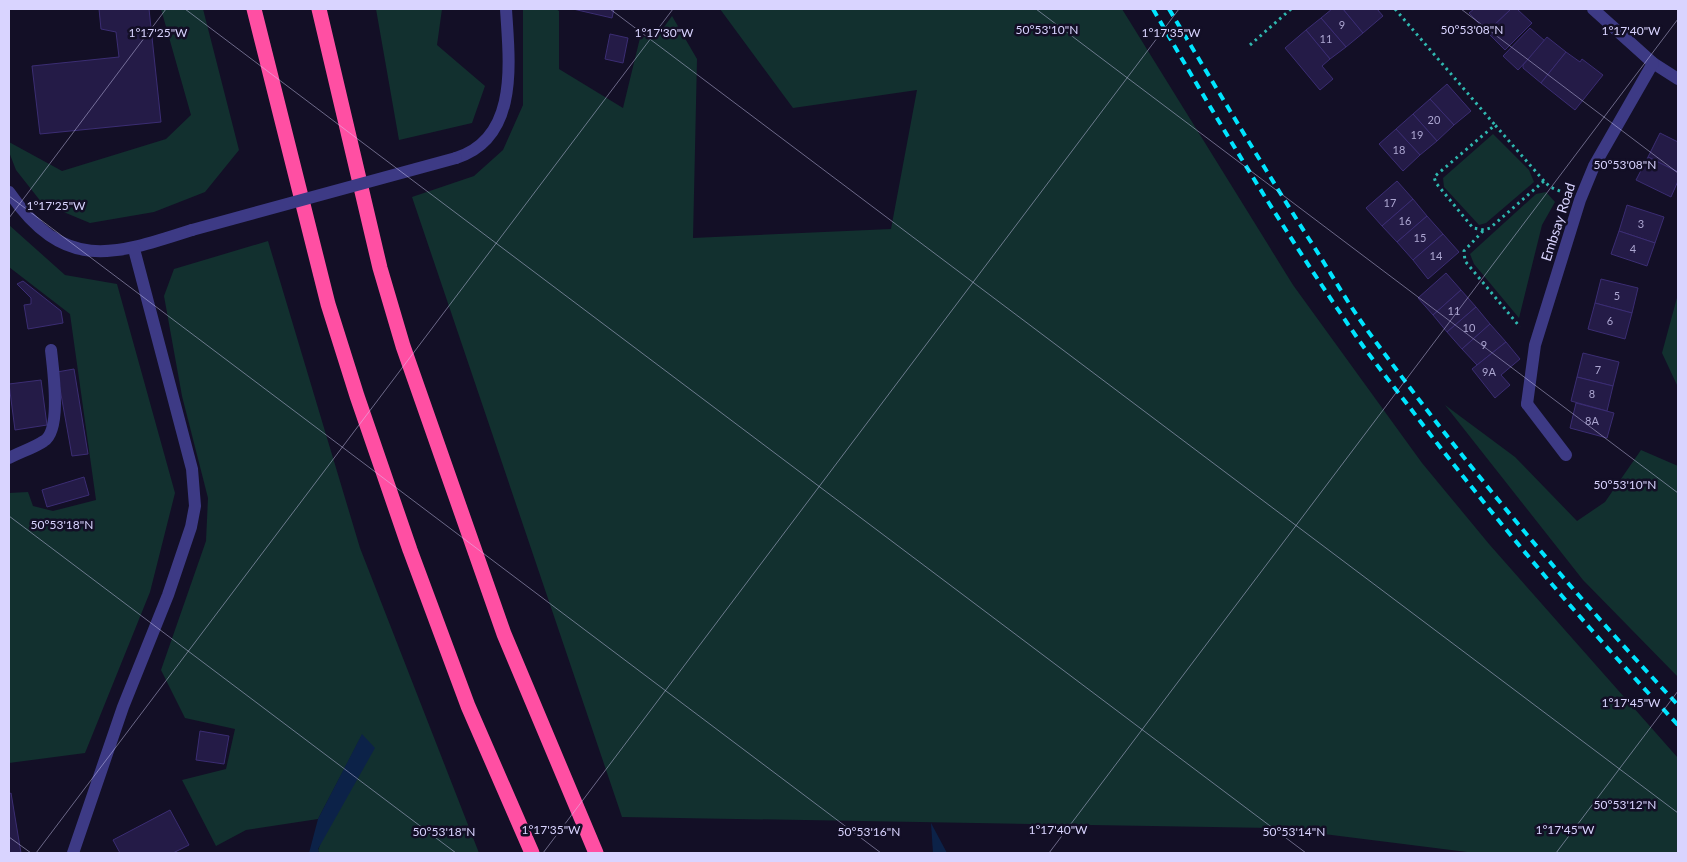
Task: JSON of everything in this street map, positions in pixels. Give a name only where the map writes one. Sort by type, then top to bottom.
[{"type":"highway","points":[[254,9],[328,304],[357,396],[410,550],[468,706],[532,853]]},
{"type":"highway","points":[[319,9],[380,268],[403,346],[504,634],[596,853]]},
{"type":"street","points":[[9,192],[33,221],[48,234],[66,245],[82,250],[103,252],[134,249],[192,230],[456,158],[480,146],[502,113],[510,79],[506,9]]},
{"type":"street","points":[[1593,9],[1653,63],[1678,79]]},
{"type":"street","name":"Embsay Road","points":[[1566,455],[1527,404],[1535,345],[1580,200],[1594,166],[1653,63]]},
{"type":"street","points":[[74,853],[123,707],[179,563],[195,506],[192,469],[134,249]]},
{"type":"street","points":[[9,458],[46,441],[54,426],[56,385],[51,350]]},
{"type":"path","points":[[1250,45],[1291,9]]},
{"type":"path","points":[[1395,9],[1544,181],[1550,187],[1580,200]]},
{"type":"path","points":[[1484,230],[1473,228],[1436,183],[1434,176],[1495,125]]},
{"type":"path","points":[[1535,345],[1465,260],[1464,251],[1484,230],[1490,228],[1544,181]]},
{"type":"green space","points":[[161,9],[203,9],[239,150],[205,192],[154,212],[90,223],[42,203],[16,170],[9,152],[9,142],[62,171],[166,139],[191,115]]},
{"type":"green space","points":[[376,9],[442,9],[437,45],[485,86],[472,123],[399,140]]},
{"type":"green space","points":[[523,9],[556,9],[559,11],[559,69],[623,108],[640,38],[659,34],[672,16],[697,59],[693,238],[891,229],[917,90],[793,108],[720,9],[1122,9],[1293,285],[1422,463],[1489,544],[1678,758],[1678,853],[1475,853],[1276,828],[622,817],[412,197],[474,176],[503,150],[523,105]]},
{"type":"green space","points":[[1493,134],[1529,170],[1534,182],[1486,223],[1479,225],[1444,187],[1443,178]]},
{"type":"green space","points":[[1546,192],[1555,202],[1542,225],[1519,318],[1474,264],[1470,254],[1536,194]]},
{"type":"green space","points":[[9,225],[65,275],[117,284],[175,493],[150,592],[85,753],[9,763],[9,493],[28,492],[33,506],[53,511],[96,500],[70,314],[9,267]]},
{"type":"green space","points":[[268,241],[360,548],[479,853],[319,853],[318,850],[362,735],[318,819],[246,830],[216,846],[182,780],[226,769],[235,729],[185,718],[161,670],[206,541],[208,498],[182,396],[164,296],[174,269]]},
{"type":"green space","points":[[1678,294],[1678,382],[1677,385],[1662,353]]},
{"type":"green space","points":[[1445,405],[1515,457],[1577,521],[1605,502],[1641,450],[1678,466],[1678,677],[1583,580]]},
{"type":"water","points":[[362,734],[375,748],[318,849],[319,853],[309,853],[318,819]]},
{"type":"water","points":[[931,823],[947,853],[933,853]]},
{"type":"building","points":[[99,9],[149,9],[161,122],[40,134],[32,66],[119,57],[116,32],[101,29]]},
{"type":"building","points":[[573,9],[614,9],[612,18]]},
{"type":"building","points":[[1332,9],[1343,9],[1363,33],[1346,47],[1321,18]]},
{"type":"building","points":[[1343,9],[1377,9],[1383,16],[1363,33]]},
{"type":"building","points":[[1474,9],[1511,9],[1487,32],[1469,13]]},
{"type":"building","points":[[1511,9],[1517,9],[1532,23],[1505,50],[1487,32]]},
{"type":"building","points":[[1321,18],[1346,47],[1330,59],[1306,30]]},
{"type":"building","points":[[1530,28],[1545,41],[1518,70],[1503,56]]},
{"type":"building","points":[[1306,30],[1330,59],[1322,66],[1333,79],[1320,90],[1285,48]]},
{"type":"building","points":[[610,34],[628,38],[623,63],[605,59]]},
{"type":"building","points":[[1547,37],[1566,52],[1541,83],[1523,68],[1523,65]]},
{"type":"building","points":[[1566,52],[1580,62],[1582,59],[1603,75],[1575,110],[1541,83]]},
{"type":"building","points":[[1447,84],[1471,111],[1454,125],[1430,99]]},
{"type":"building","points":[[1430,99],[1454,125],[1437,141],[1413,114]]},
{"type":"building","points":[[1413,114],[1437,141],[1420,155],[1396,129]]},
{"type":"building","points":[[1396,129],[1420,155],[1403,171],[1379,144]]},
{"type":"building","points":[[1660,133],[1678,142],[1678,172],[1648,157]]},
{"type":"building","points":[[1648,157],[1678,172],[1678,181],[1671,197],[1636,180]]},
{"type":"building","points":[[1397,181],[1413,199],[1382,226],[1366,208]]},
{"type":"building","points":[[1413,199],[1427,216],[1397,242],[1382,226]]},
{"type":"building","points":[[1627,205],[1664,217],[1655,243],[1619,231]]},
{"type":"building","points":[[1427,216],[1443,234],[1413,260],[1397,242]]},
{"type":"building","points":[[1619,231],[1655,243],[1647,266],[1611,254]]},
{"type":"building","points":[[1443,234],[1459,252],[1428,279],[1413,260]]},
{"type":"building","points":[[1446,273],[1461,290],[1433,315],[1418,298]]},
{"type":"building","points":[[1601,279],[1638,288],[1632,313],[1595,303]]},
{"type":"building","points":[[23,281],[61,311],[63,323],[28,329],[24,305],[31,304],[31,298],[17,284]]},
{"type":"building","points":[[1461,290],[1476,307],[1447,332],[1433,315]]},
{"type":"building","points":[[1595,303],[1632,313],[1625,339],[1588,329]]},
{"type":"building","points":[[1476,307],[1490,324],[1462,349],[1447,332]]},
{"type":"building","points":[[1490,324],[1506,342],[1477,365],[1462,349]]},
{"type":"building","points":[[1506,342],[1520,359],[1501,375],[1510,385],[1495,398],[1472,369]]},
{"type":"building","points":[[1583,353],[1619,362],[1613,386],[1577,377]]},
{"type":"building","points":[[74,369],[88,454],[72,456],[57,372]]},
{"type":"building","points":[[1577,377],[1613,386],[1607,411],[1571,401]]},
{"type":"building","points":[[41,380],[47,425],[15,430],[9,384]]},
{"type":"building","points":[[1576,403],[1614,413],[1607,438],[1570,428]]},
{"type":"building","points":[[84,477],[89,495],[47,507],[42,490]]},
{"type":"building","points":[[200,731],[229,736],[224,764],[196,760]]},
{"type":"building","points":[[11,793],[21,853],[9,853],[9,794]]},
{"type":"building","points":[[170,810],[189,845],[173,853],[120,853],[113,840]]},
{"type":"railway","points":[[1153,9],[1277,215],[1371,358],[1513,538],[1578,614],[1678,725]]},
{"type":"railway","points":[[1169,9],[1273,182],[1365,327],[1476,473],[1555,568],[1678,705]]}]
